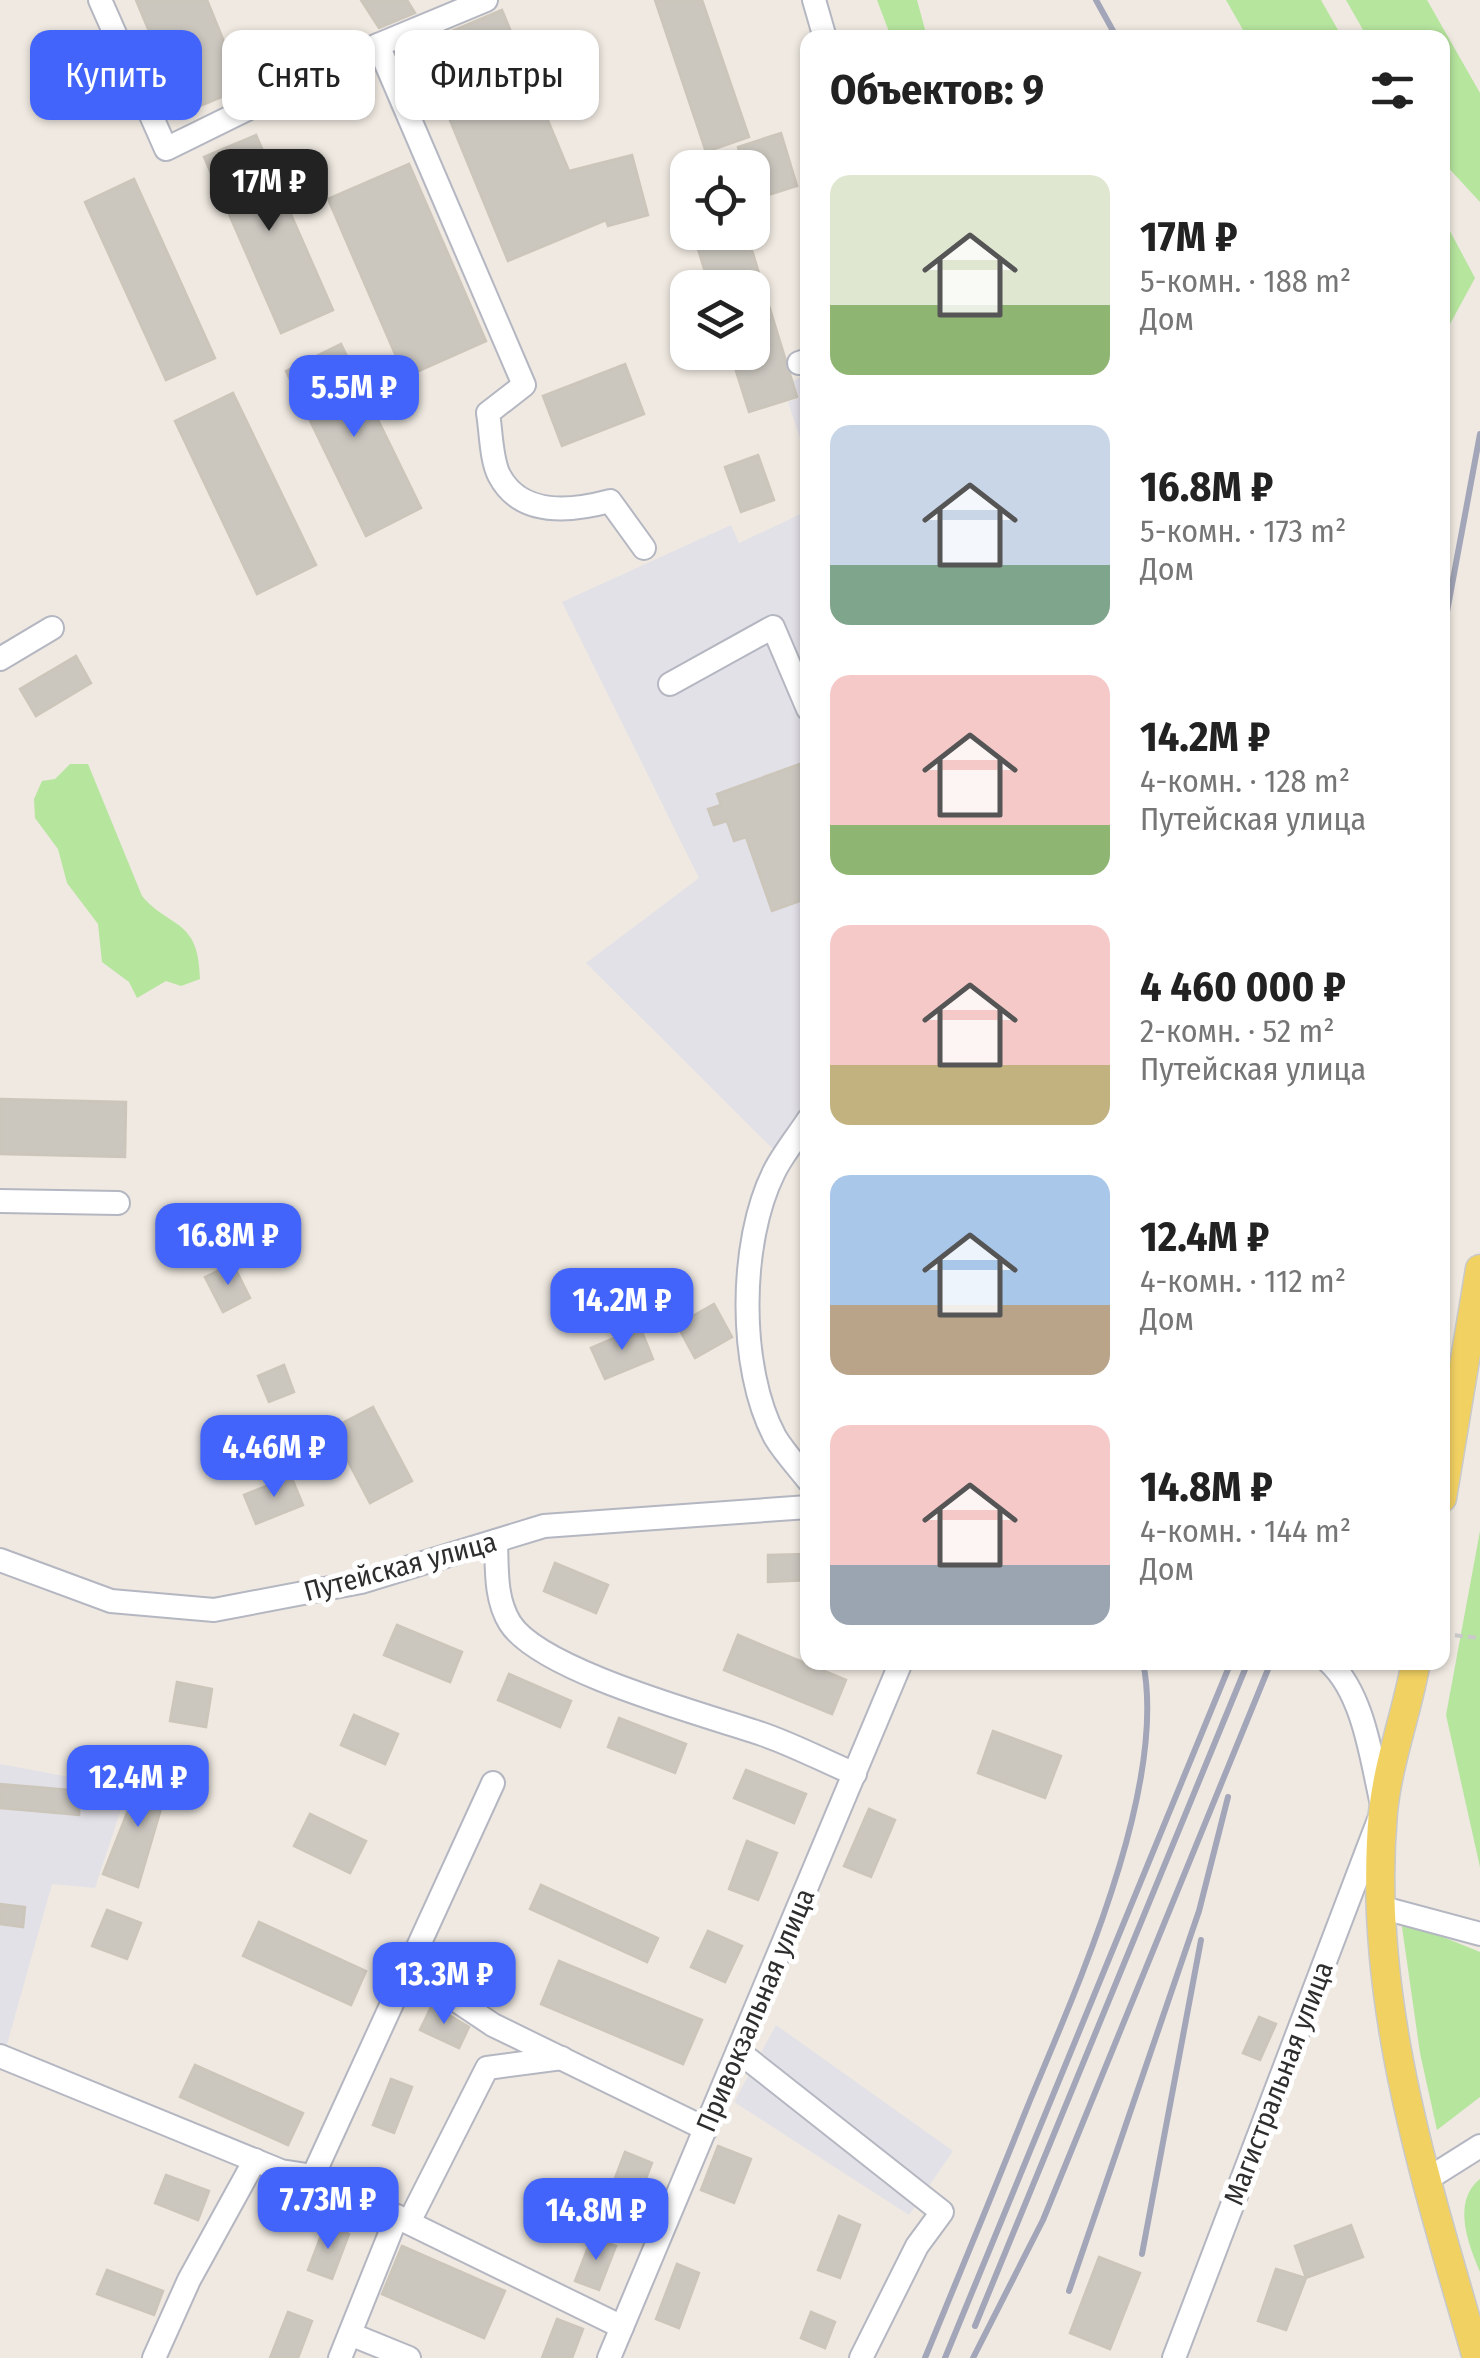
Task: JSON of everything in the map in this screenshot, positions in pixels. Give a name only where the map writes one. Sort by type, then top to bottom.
[{"type":"main road","points":[[1450,1450],[1480,1269]]},
{"type":"main road","points":[[1414,1670],[1383,1809],[1380,1907],[1388,2000],[1407,2112],[1477,2358]]},
{"type":"street","points":[[100,0],[166,149],[378,45],[486,0]]},
{"type":"street","points":[[814,0],[823,30]]},
{"type":"street","points":[[378,45],[524,385],[488,413],[499,475],[528,503],[570,512],[610,501],[644,548]]},
{"type":"street","points":[[670,684],[772,627],[800,691]]},
{"type":"street","points":[[0,659],[52,628]]},
{"type":"street","points":[[800,1132],[773,1174],[760,1213],[746,1311],[758,1383],[775,1436],[800,1469]]},
{"type":"street","points":[[0,1201],[118,1203]]},
{"type":"street","name":"Путейская улица","points":[[0,1560],[111,1600],[214,1610],[361,1582],[544,1526],[800,1507]]},
{"type":"street","points":[[496,1541],[499,1598],[511,1626],[534,1646],[581,1670],[765,1735],[854,1774]]},
{"type":"street","name":"Привокзальная улица","points":[[609,2358],[898,1670]]},
{"type":"street","points":[[1337,1670],[1360,1716],[1383,1809]]},
{"type":"street","points":[[313,2176],[493,1782]]},
{"type":"street","name":"Магистральная улица","points":[[1174,2358],[1383,1809]]},
{"type":"street","points":[[1380,1907],[1480,1934]]},
{"type":"street","points":[[408,1968],[494,2025],[706,2129]]},
{"type":"street","points":[[738,2052],[942,2212],[917,2246],[862,2358]]},
{"type":"street","points":[[0,2056],[255,2160],[313,2176],[622,2327]]},
{"type":"street","points":[[340,2358],[403,2219],[487,2068],[562,2058]]},
{"type":"street","points":[[1426,2180],[1480,2146]]},
{"type":"street","points":[[154,2358],[189,2280],[255,2160]]},
{"type":"street","points":[[350,2334],[409,2358]]},
{"type":"path","points":[[1450,1635],[1480,1638]]},
{"type":"shaded area","points":[[800,378],[800,438],[788,402],[799,398],[792,381]]},
{"type":"shaded area","points":[[800,514],[800,1156],[790,1166],[586,963],[699,878],[562,602],[731,525],[739,543]]},
{"type":"shaded area","points":[[0,1764],[128,1788],[95,1888],[52,1884],[0,2069]]},
{"type":"shaded area","points":[[776,2025],[953,2151],[909,2215],[734,2102]]},
{"type":"green space","points":[[877,0],[917,0],[925,30],[888,30]]},
{"type":"green space","points":[[1226,0],[1321,0],[1338,30],[1243,30]]},
{"type":"green space","points":[[1346,0],[1427,0],[1444,30],[1363,30]]},
{"type":"green space","points":[[1450,40],[1480,93],[1480,202],[1450,170]]},
{"type":"green space","points":[[1450,231],[1475,278],[1450,324]]},
{"type":"green space","points":[[70,764],[88,764],[142,896],[189,935],[200,979],[181,986],[166,981],[137,998],[129,982],[102,962],[98,924],[67,883],[58,849],[35,818],[34,799],[42,781],[55,779]]},
{"type":"green space","points":[[1480,1531],[1480,1867],[1446,1715]]},
{"type":"green space","points":[[1401,1920],[1480,1952],[1480,2097],[1437,2130],[1420,2053]]},
{"type":"green space","points":[[1480,2179],[1480,2272],[1464,2212],[1471,2189]]},
{"type":"building","points":[[136,0],[207,0],[222,37],[222,97],[202,105],[202,30],[148,30]]},
{"type":"building","points":[[361,0],[407,0],[415,13],[379,28]]},
{"type":"building","points":[[655,0],[702,0],[749,137],[705,150]]},
{"type":"building","points":[[502,10],[510,30],[455,30]]},
{"type":"building","points":[[450,120],[548,120],[569,171],[632,155],[648,215],[608,226],[606,220],[508,261]]},
{"type":"building","points":[[781,133],[797,186],[770,194],[770,150],[738,147]]},
{"type":"building","points":[[256,135],[333,310],[281,333],[204,157]]},
{"type":"building","points":[[409,164],[486,341],[405,377],[328,199]]},
{"type":"building","points":[[134,179],[215,358],[166,380],[85,202]]},
{"type":"building","points":[[698,250],[752,250],[758,270],[704,270]]},
{"type":"building","points":[[770,309],[797,397],[749,412],[736,370],[770,370]]},
{"type":"building","points":[[341,344],[421,508],[366,536],[286,371]]},
{"type":"building","points":[[625,364],[644,414],[562,446],[543,396]]},
{"type":"building","points":[[233,393],[316,565],[257,594],[175,421]]},
{"type":"building","points":[[758,455],[774,500],[741,512],[725,467]]},
{"type":"building","points":[[76,656],[91,683],[36,716],[20,689]]},
{"type":"building","points":[[800,764],[800,901],[772,911],[746,837],[734,841],[727,821],[714,825],[708,809],[721,805],[717,794]]},
{"type":"building","points":[[0,1099],[126,1102],[125,1157],[0,1154]]},
{"type":"building","points":[[233,1264],[250,1298],[223,1312],[205,1277]]},
{"type":"building","points":[[714,1304],[732,1337],[695,1358],[677,1325]]},
{"type":"building","points":[[640,1327],[653,1359],[605,1379],[591,1348]]},
{"type":"building","points":[[284,1365],[294,1392],[269,1402],[258,1376]]},
{"type":"building","points":[[373,1407],[412,1481],[370,1503],[331,1429]]},
{"type":"building","points":[[291,1476],[303,1505],[256,1524],[244,1495]]},
{"type":"building","points":[[800,1554],[800,1580],[768,1582],[768,1555]]},
{"type":"building","points":[[555,1563],[608,1585],[596,1613],[544,1591]]},
{"type":"building","points":[[397,1625],[462,1652],[450,1682],[384,1655]]},
{"type":"building","points":[[738,1635],[800,1661],[800,1670],[822,1670],[846,1680],[832,1714],[724,1670]]},
{"type":"building","points":[[509,1674],[571,1701],[560,1727],[498,1700]]},
{"type":"building","points":[[177,1682],[212,1689],[206,1727],[170,1721]]},
{"type":"building","points":[[354,1715],[398,1734],[385,1764],[341,1745]]},
{"type":"building","points":[[619,1718],[686,1744],[675,1773],[608,1747]]},
{"type":"building","points":[[993,1731],[1061,1756],[1045,1798],[978,1773]]},
{"type":"building","points":[[144,1770],[170,1778],[138,1887],[103,1874]]},
{"type":"building","points":[[746,1770],[806,1794],[794,1823],[734,1798]]},
{"type":"building","points":[[0,1784],[81,1791],[79,1815],[0,1808]]},
{"type":"building","points":[[869,1809],[895,1820],[871,1877],[844,1866]]},
{"type":"building","points":[[310,1814],[366,1841],[350,1873],[294,1846]]},
{"type":"building","points":[[747,1841],[777,1853],[758,1900],[729,1889]]},
{"type":"building","points":[[541,1885],[658,1938],[647,1962],[530,1909]]},
{"type":"building","points":[[0,1904],[25,1907],[23,1927],[0,1924]]},
{"type":"building","points":[[107,1910],[141,1923],[127,1959],[92,1946]]},
{"type":"building","points":[[259,1922],[366,1971],[351,2005],[243,1956]]},
{"type":"building","points":[[708,1931],[742,1946],[725,1982],[691,1967]]},
{"type":"building","points":[[559,1961],[702,2020],[683,2064],[541,2004]]},
{"type":"building","points":[[432,2005],[469,2027],[459,2048],[420,2030]]},
{"type":"building","points":[[1259,2017],[1276,2024],[1260,2060],[1243,2053]]},
{"type":"building","points":[[195,2065],[303,2113],[288,2145],[180,2097]]},
{"type":"building","points":[[391,2079],[412,2087],[394,2133],[373,2125]]},
{"type":"building","points":[[718,2146],[751,2159],[734,2203],[701,2190]]},
{"type":"building","points":[[625,2152],[652,2163],[633,2212],[606,2202]]},
{"type":"building","points":[[166,2175],[209,2191],[198,2220],[155,2203]]},
{"type":"building","points":[[839,2216],[860,2225],[840,2278],[818,2270]]},
{"type":"building","points":[[325,2225],[349,2234],[332,2279],[308,2270]]},
{"type":"building","points":[[1351,2225],[1363,2257],[1306,2278],[1295,2246]]},
{"type":"building","points":[[592,2237],[616,2246],[599,2290],[575,2281]]},
{"type":"building","points":[[402,2246],[505,2291],[484,2338],[382,2294]]},
{"type":"building","points":[[1099,2257],[1140,2273],[1110,2349],[1070,2333]]},
{"type":"building","points":[[677,2264],[699,2273],[679,2328],[656,2319]]},
{"type":"building","points":[[1276,2269],[1306,2278],[1286,2330],[1258,2321]]},
{"type":"building","points":[[107,2270],[163,2291],[154,2315],[97,2294]]},
{"type":"building","points":[[288,2312],[312,2321],[298,2358],[270,2358]]},
{"type":"building","points":[[811,2312],[835,2322],[825,2348],[801,2338]]},
{"type":"building","points":[[557,2319],[583,2329],[572,2358],[542,2358]]},
{"type":"railway","points":[[1096,0],[1113,30]]},
{"type":"railway","points":[[1450,595],[1480,434]]},
{"type":"railway","points":[[925,2358],[1072,2000],[1114,1884],[1143,1766],[1147,1711],[1144,1670]]},
{"type":"railway","points":[[945,2358],[1228,1670]]},
{"type":"railway","points":[[975,2326],[1245,1670]]},
{"type":"railway","points":[[973,2358],[1043,2220],[1268,1670]]},
{"type":"railway","points":[[1069,2291],[1199,1911],[1228,1797]]},
{"type":"railway","points":[[1142,2254],[1201,1940]]}]
